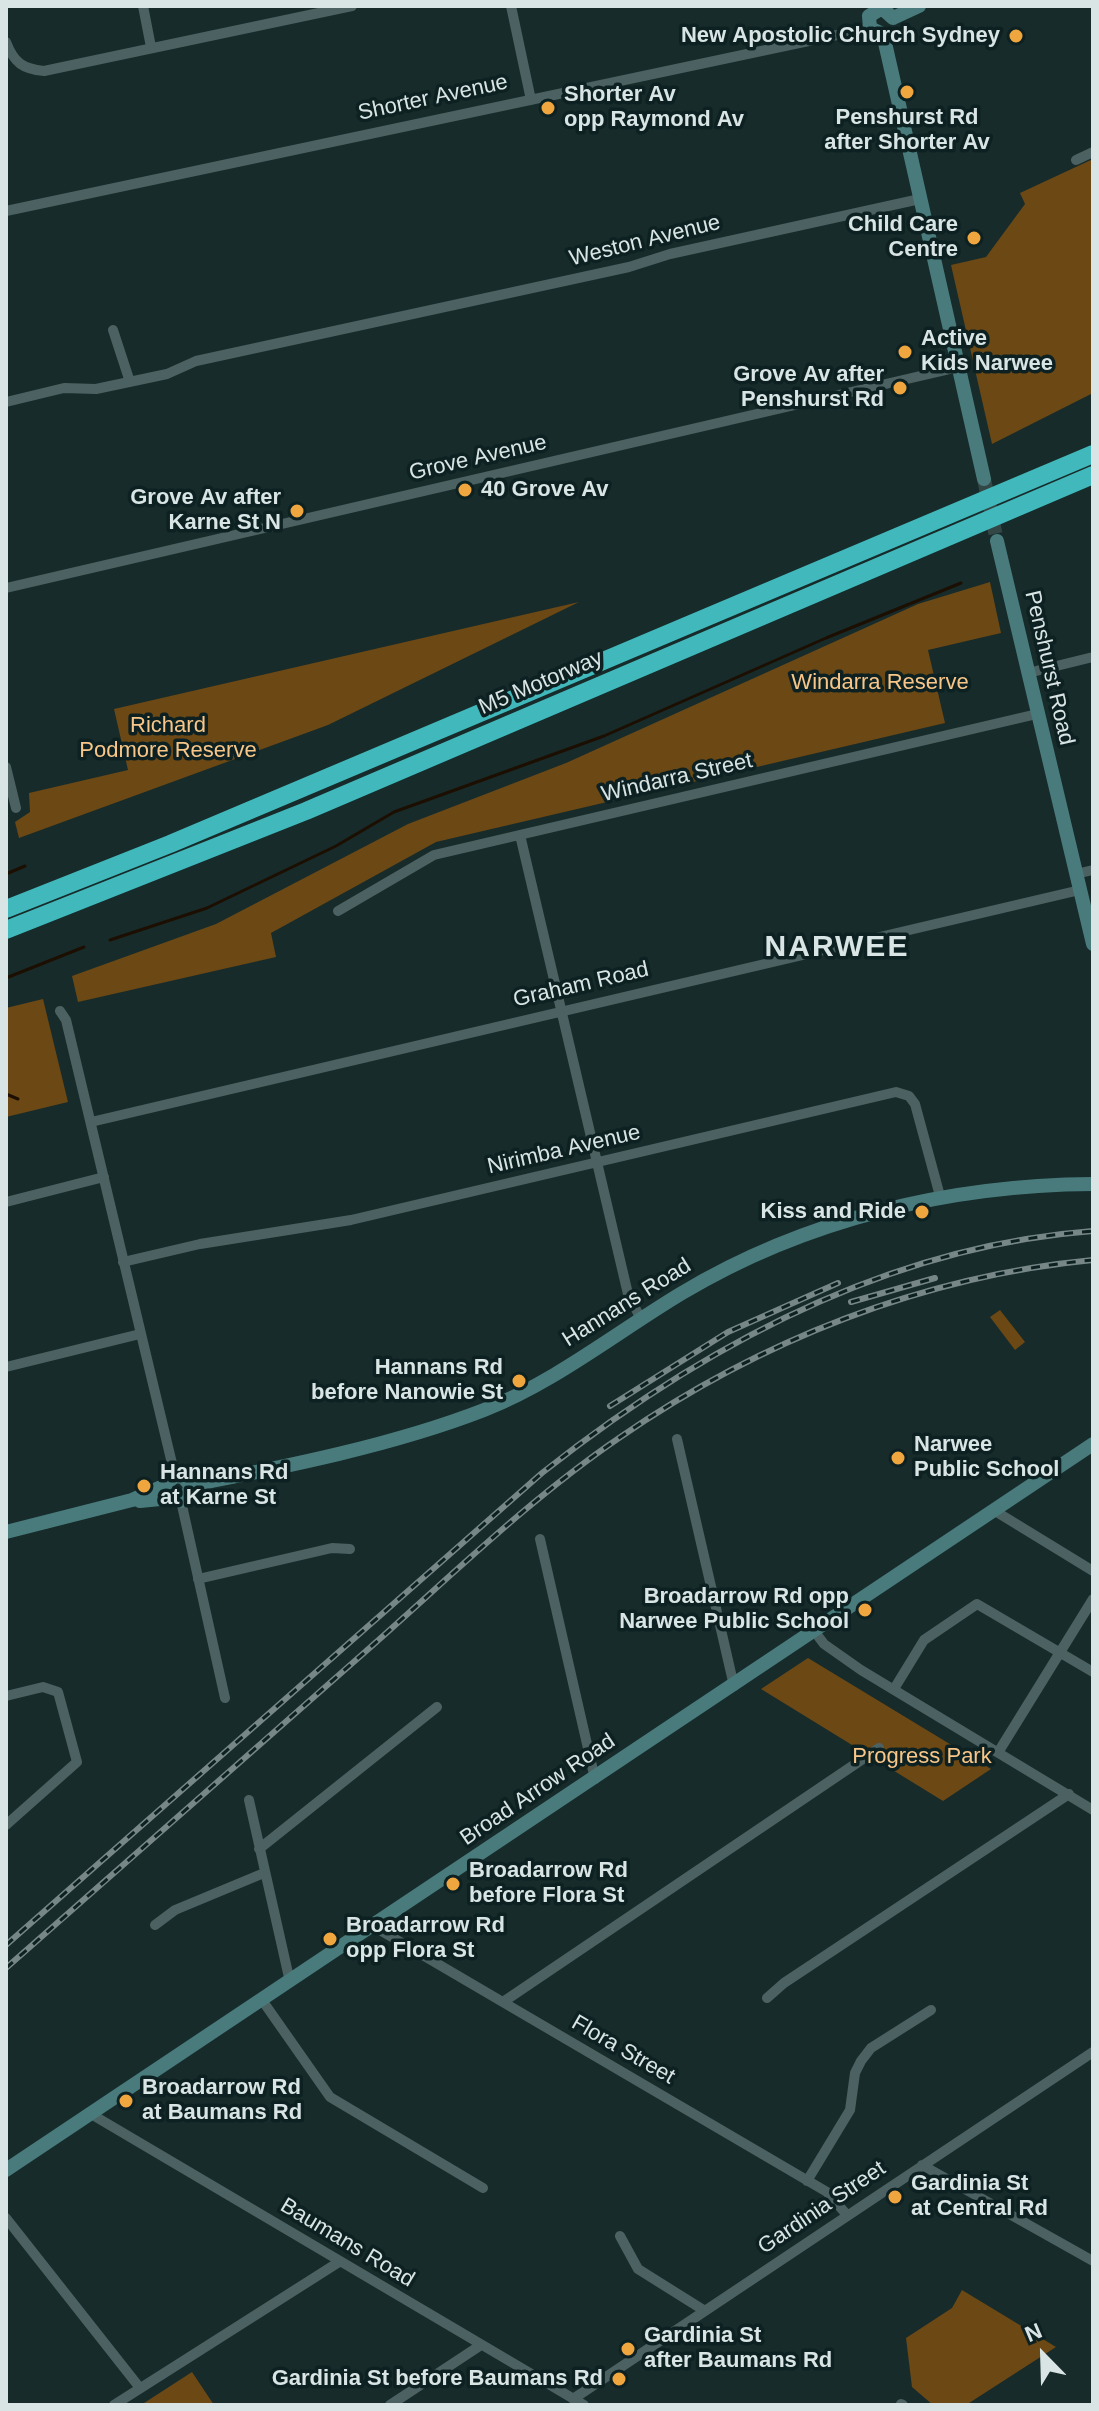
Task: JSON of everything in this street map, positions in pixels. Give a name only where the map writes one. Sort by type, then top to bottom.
[{"type":"highway","points":[[1022,483],[1093,444]]},
{"type":"highway","name":"M5 Motorway","points":[[6,909],[170,844],[1093,454]]},
{"type":"highway","name":"M5 Motorway","points":[[6,930],[294,816],[1093,475]]},
{"type":"highway","points":[[1028,504],[1093,489]]},
{"type":"street","points":[[143,6],[151,47]]},
{"type":"street","points":[[6,42],[11,56],[24,69],[44,71],[352,6]]},
{"type":"street","points":[[511,6],[531,100]]},
{"type":"street","points":[[893,18],[919,6]]},
{"type":"street","points":[[876,31],[893,27],[893,18],[886,10],[877,7],[869,16],[876,31],[920,199],[984,479]]},
{"type":"street","name":"Shorter Avenue","points":[[6,211],[876,31]]},
{"type":"street","points":[[1076,160],[1093,152]]},
{"type":"street","name":"Weston Avenue","points":[[6,402],[64,388],[96,389],[167,374],[196,361],[380,323],[920,199]]},
{"type":"street","points":[[113,330],[130,382]]},
{"type":"street","name":"Grove Avenue","points":[[6,588],[959,367]]},
{"type":"street","name":"Penshurst Road","points":[[997,541],[1093,944]]},
{"type":"street","points":[[1028,673],[1093,657]]},
{"type":"street","name":"Windarra Street","points":[[338,911],[434,855],[1037,714]]},
{"type":"street","points":[[6,767],[12,804]]},
{"type":"street","points":[[520,835],[628,1294],[641,1319]]},
{"type":"street","points":[[1076,874],[1093,870]]},
{"type":"street","name":"Graham Road","points":[[91,1122],[1080,890]]},
{"type":"street","points":[[60,1011],[66,1020],[91,1122],[173,1490],[198,1579],[225,1698]]},
{"type":"street","name":"Nirimba Avenue","points":[[123,1262],[200,1244],[351,1220],[896,1092],[909,1096],[915,1104],[940,1196]]},
{"type":"street","points":[[6,1202],[104,1177]]},
{"type":"street","name":"Hannans Road","points":[[173,1490],[183,1477],[190,1485],[416,1433],[485,1409],[535,1385],[722,1271],[799,1237],[867,1214],[940,1196],[1093,1184]]},
{"type":"street","points":[[6,1367],[140,1334]]},
{"type":"street","points":[[677,1439],[734,1686]]},
{"type":"street","name":"Broad Arrow Road","points":[[6,2170],[1093,1444]]},
{"type":"street","points":[[6,1532],[173,1490]]},
{"type":"street","points":[[995,1511],[1093,1571]]},
{"type":"street","points":[[540,1539],[595,1779]]},
{"type":"street","points":[[198,1579],[332,1548],[350,1549]]},
{"type":"street","points":[[999,1751],[1093,1599]]},
{"type":"street","points":[[894,1689],[924,1640],[977,1604],[1093,1672]]},
{"type":"street","points":[[815,1632],[824,1644],[894,1689],[1093,1810]]},
{"type":"street","points":[[6,1696],[43,1687],[58,1692],[77,1762],[6,1825]]},
{"type":"street","points":[[259,1849],[437,1707]]},
{"type":"street","points":[[503,2002],[879,1748]]},
{"type":"street","points":[[767,1998],[784,1983],[1069,1794]]},
{"type":"street","points":[[249,1800],[290,1982]]},
{"type":"street","points":[[155,1925],[175,1910],[264,1873]]},
{"type":"street","name":"Flora Street","points":[[373,1926],[827,2192],[847,2215]]},
{"type":"street","points":[[262,2000],[330,2097],[483,2188]]},
{"type":"street","points":[[807,2181],[850,2110],[855,2073],[861,2061],[871,2048],[931,2010]]},
{"type":"street","name":"Gardinia Street","points":[[573,2399],[1093,2052]]},
{"type":"street","name":"Baumans Road","points":[[91,2114],[584,2405]]},
{"type":"street","points":[[922,2165],[1093,2261]]},
{"type":"street","points":[[6,2218],[140,2388]]},
{"type":"street","points":[[620,2236],[638,2269],[705,2311]]},
{"type":"street","points":[[114,2405],[339,2262]]},
{"type":"street","points":[[390,2405],[481,2345]]},
{"type":"green space","points":[[1093,159],[1093,393],[992,444],[951,265],[986,257],[1025,204],[1020,193]]},
{"type":"green space","name":"Windarra Reserve","points":[[990,582],[1001,633],[928,650],[945,723],[436,842],[271,933],[276,957],[78,1002],[72,976],[216,924],[408,824],[566,763],[918,604]]},
{"type":"green space","name":"Richard Podmore Reserve","points":[[579,602],[328,725],[19,838],[15,822],[30,812],[29,793],[128,770],[114,709]]},
{"type":"green space","points":[[43,999],[68,1102],[6,1117],[6,1008]]},
{"type":"green space","points":[[1000,1310],[1025,1342],[1015,1350],[990,1317]]},
{"type":"green space","name":"Progress Park","points":[[808,1658],[991,1769],[943,1801],[761,1689]]},
{"type":"green space","points":[[962,2290],[1056,2347],[966,2405],[933,2405],[912,2387],[906,2338],[952,2308]]},
{"type":"green space","points":[[192,2372],[214,2405],[141,2405]]},
{"type":"waterway","points":[[110,940],[207,908],[336,846],[394,812],[604,736],[826,638],[961,583]]},
{"type":"waterway","points":[[6,874],[25,866]]},
{"type":"waterway","points":[[6,978],[84,947]]},
{"type":"waterway","points":[[6,1094],[18,1099]]},
{"type":"tunnel","points":[[984,479],[997,541]]},
{"type":"railway","points":[[6,1945],[542,1473],[666,1385],[732,1345],[870,1281],[943,1258],[1017,1241],[1093,1231]]},
{"type":"railway","points":[[6,1968],[489,1541],[553,1487],[619,1438],[728,1372],[786,1343],[845,1319],[967,1281],[1030,1268],[1093,1260]]},
{"type":"railway","points":[[851,1302],[935,1278]]},
{"type":"railway","points":[[610,1406],[728,1332],[838,1283]]},
{"type":"place","name":"New Apostolic Church Sydney","points":[[1016,36]]},
{"type":"place","name":"Penshurst Rd after Shorter Av","points":[[907,92]]},
{"type":"place","name":"Shorter Av opp Raymond Av","points":[[548,108]]},
{"type":"place","name":"Child Care Centre","points":[[974,238]]},
{"type":"place","name":"Active Kids Narwee","points":[[905,352]]},
{"type":"place","name":"Grove Av after Penshurst Rd","points":[[900,388]]},
{"type":"place","name":"40 Grove Av","points":[[465,490]]},
{"type":"place","name":"Grove Av after Karne St N","points":[[297,511]]},
{"type":"place","name":"Kiss and Ride","points":[[922,1212]]},
{"type":"place","name":"Hannans Rd before Nanowie St","points":[[519,1381]]},
{"type":"place","name":"Narwee Public School","points":[[898,1458]]},
{"type":"place","name":"Hannans Rd at Karne St","points":[[144,1486]]},
{"type":"place","name":"Broadarrow Rd opp Narwee Public School","points":[[865,1610]]},
{"type":"place","name":"Broadarrow Rd before Flora St","points":[[453,1884]]},
{"type":"place","name":"Broadarrow Rd opp Flora St","points":[[330,1939]]},
{"type":"place","name":"Broadarrow Rd at Baumans Rd","points":[[126,2101]]},
{"type":"place","name":"Gardinia St at Central Rd","points":[[895,2197]]},
{"type":"place","name":"Gardinia St after Baumans Rd","points":[[628,2349]]},
{"type":"place","name":"Gardinia St before Baumans Rd","points":[[619,2379]]},
{"type":"district","name":"NARWEE","points":[[837,948]]}]
